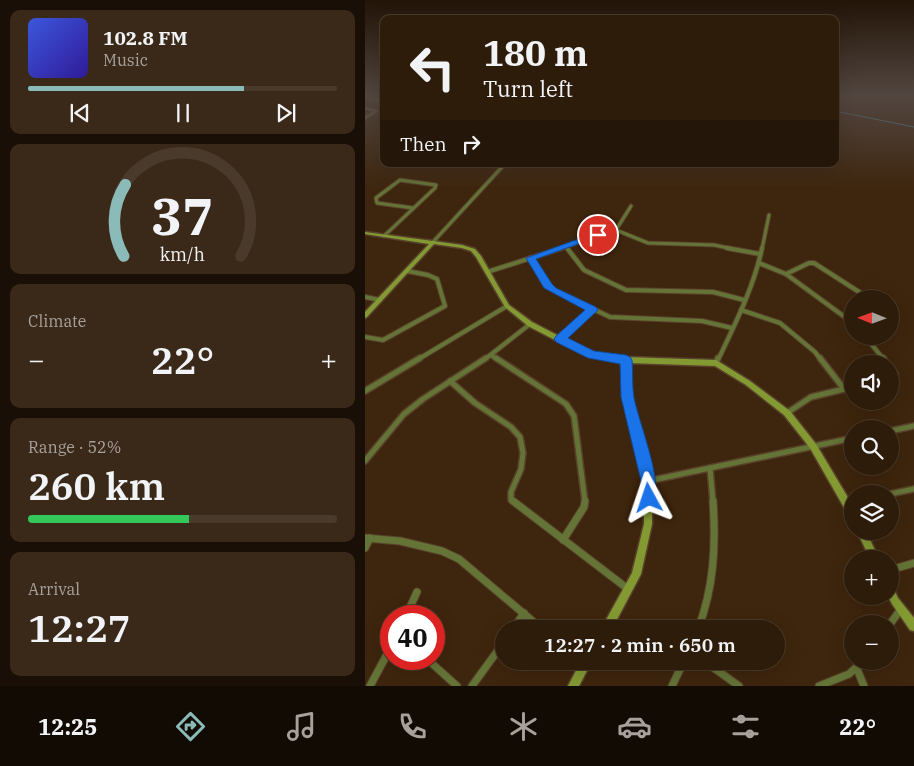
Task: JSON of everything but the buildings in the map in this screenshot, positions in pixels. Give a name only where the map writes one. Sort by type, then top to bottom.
[{"type":"street","points":[[365,316],[504,167]]},
{"type":"street","points":[[384,236],[413,208],[436,185],[400,180],[375,200],[377,203],[413,208]]},
{"type":"street","points":[[487,272],[615,230],[631,206]]},
{"type":"street","points":[[716,363],[741,310],[759,263],[769,215]]},
{"type":"street","points":[[615,230],[648,243],[714,245],[760,254]]},
{"type":"street","points":[[365,233],[433,242],[473,250],[507,306],[530,324],[592,355],[626,360],[716,363],[748,383],[787,413],[813,446],[844,494]]},
{"type":"street","points":[[566,246],[584,270],[626,290],[713,292],[745,300]]},
{"type":"street","points":[[530,258],[548,286],[553,290],[592,310],[616,319],[702,321],[732,328]]},
{"type":"street","points":[[759,263],[786,274],[844,316]]},
{"type":"street","points":[[786,274],[809,263],[814,264],[856,290]]},
{"type":"street","points":[[365,337],[383,340],[445,306],[437,279],[429,275],[407,271]]},
{"type":"street","points":[[365,297],[380,300]]},
{"type":"street","points":[[365,390],[507,306]]},
{"type":"street","points":[[560,339],[592,310]]},
{"type":"street","points":[[741,310],[780,323],[815,352],[843,389],[811,397],[787,413]]},
{"type":"street","points":[[365,462],[404,414],[491,355],[530,324]]},
{"type":"street","points":[[872,345],[880,355]]},
{"type":"street","points":[[491,355],[566,404],[574,416],[585,500],[584,507],[563,540]]},
{"type":"street","points":[[611,620],[628,589],[640,559],[648,524],[649,481],[627,397],[626,360]]},
{"type":"street","points":[[449,382],[511,427],[520,437],[523,453],[521,469],[511,492],[511,500],[628,589]]},
{"type":"street","points":[[899,429],[914,426]]},
{"type":"street","points":[[649,481],[844,440]]},
{"type":"street","points":[[701,620],[711,591],[716,537],[711,468]]},
{"type":"street","points":[[899,492],[914,489]]},
{"type":"street","points":[[365,548],[367,538],[400,541],[443,551],[459,560],[532,620]]},
{"type":"street","points":[[899,567],[914,563]]},
{"type":"street","points":[[411,605],[417,592]]},
{"type":"street","points":[[899,605],[914,626]]},
{"type":"street","points":[[897,615],[901,609]]},
{"type":"street","points":[[519,620],[524,613]]},
{"type":"street","points":[[472,686],[495,654]]},
{"type":"street","points":[[370,686],[380,667]]},
{"type":"street","points":[[439,670],[457,686]]},
{"type":"street","points":[[573,686],[581,670]]},
{"type":"street","points":[[672,686],[680,670]]},
{"type":"street","points":[[717,670],[739,686]]},
{"type":"street","points":[[819,686],[855,670]]},
{"type":"street","points":[[857,670],[864,686]]},
{"type":"route","points":[[598,235],[530,258],[548,286],[592,310],[560,339],[592,355],[626,360],[627,397],[649,481],[649,498]]}]
